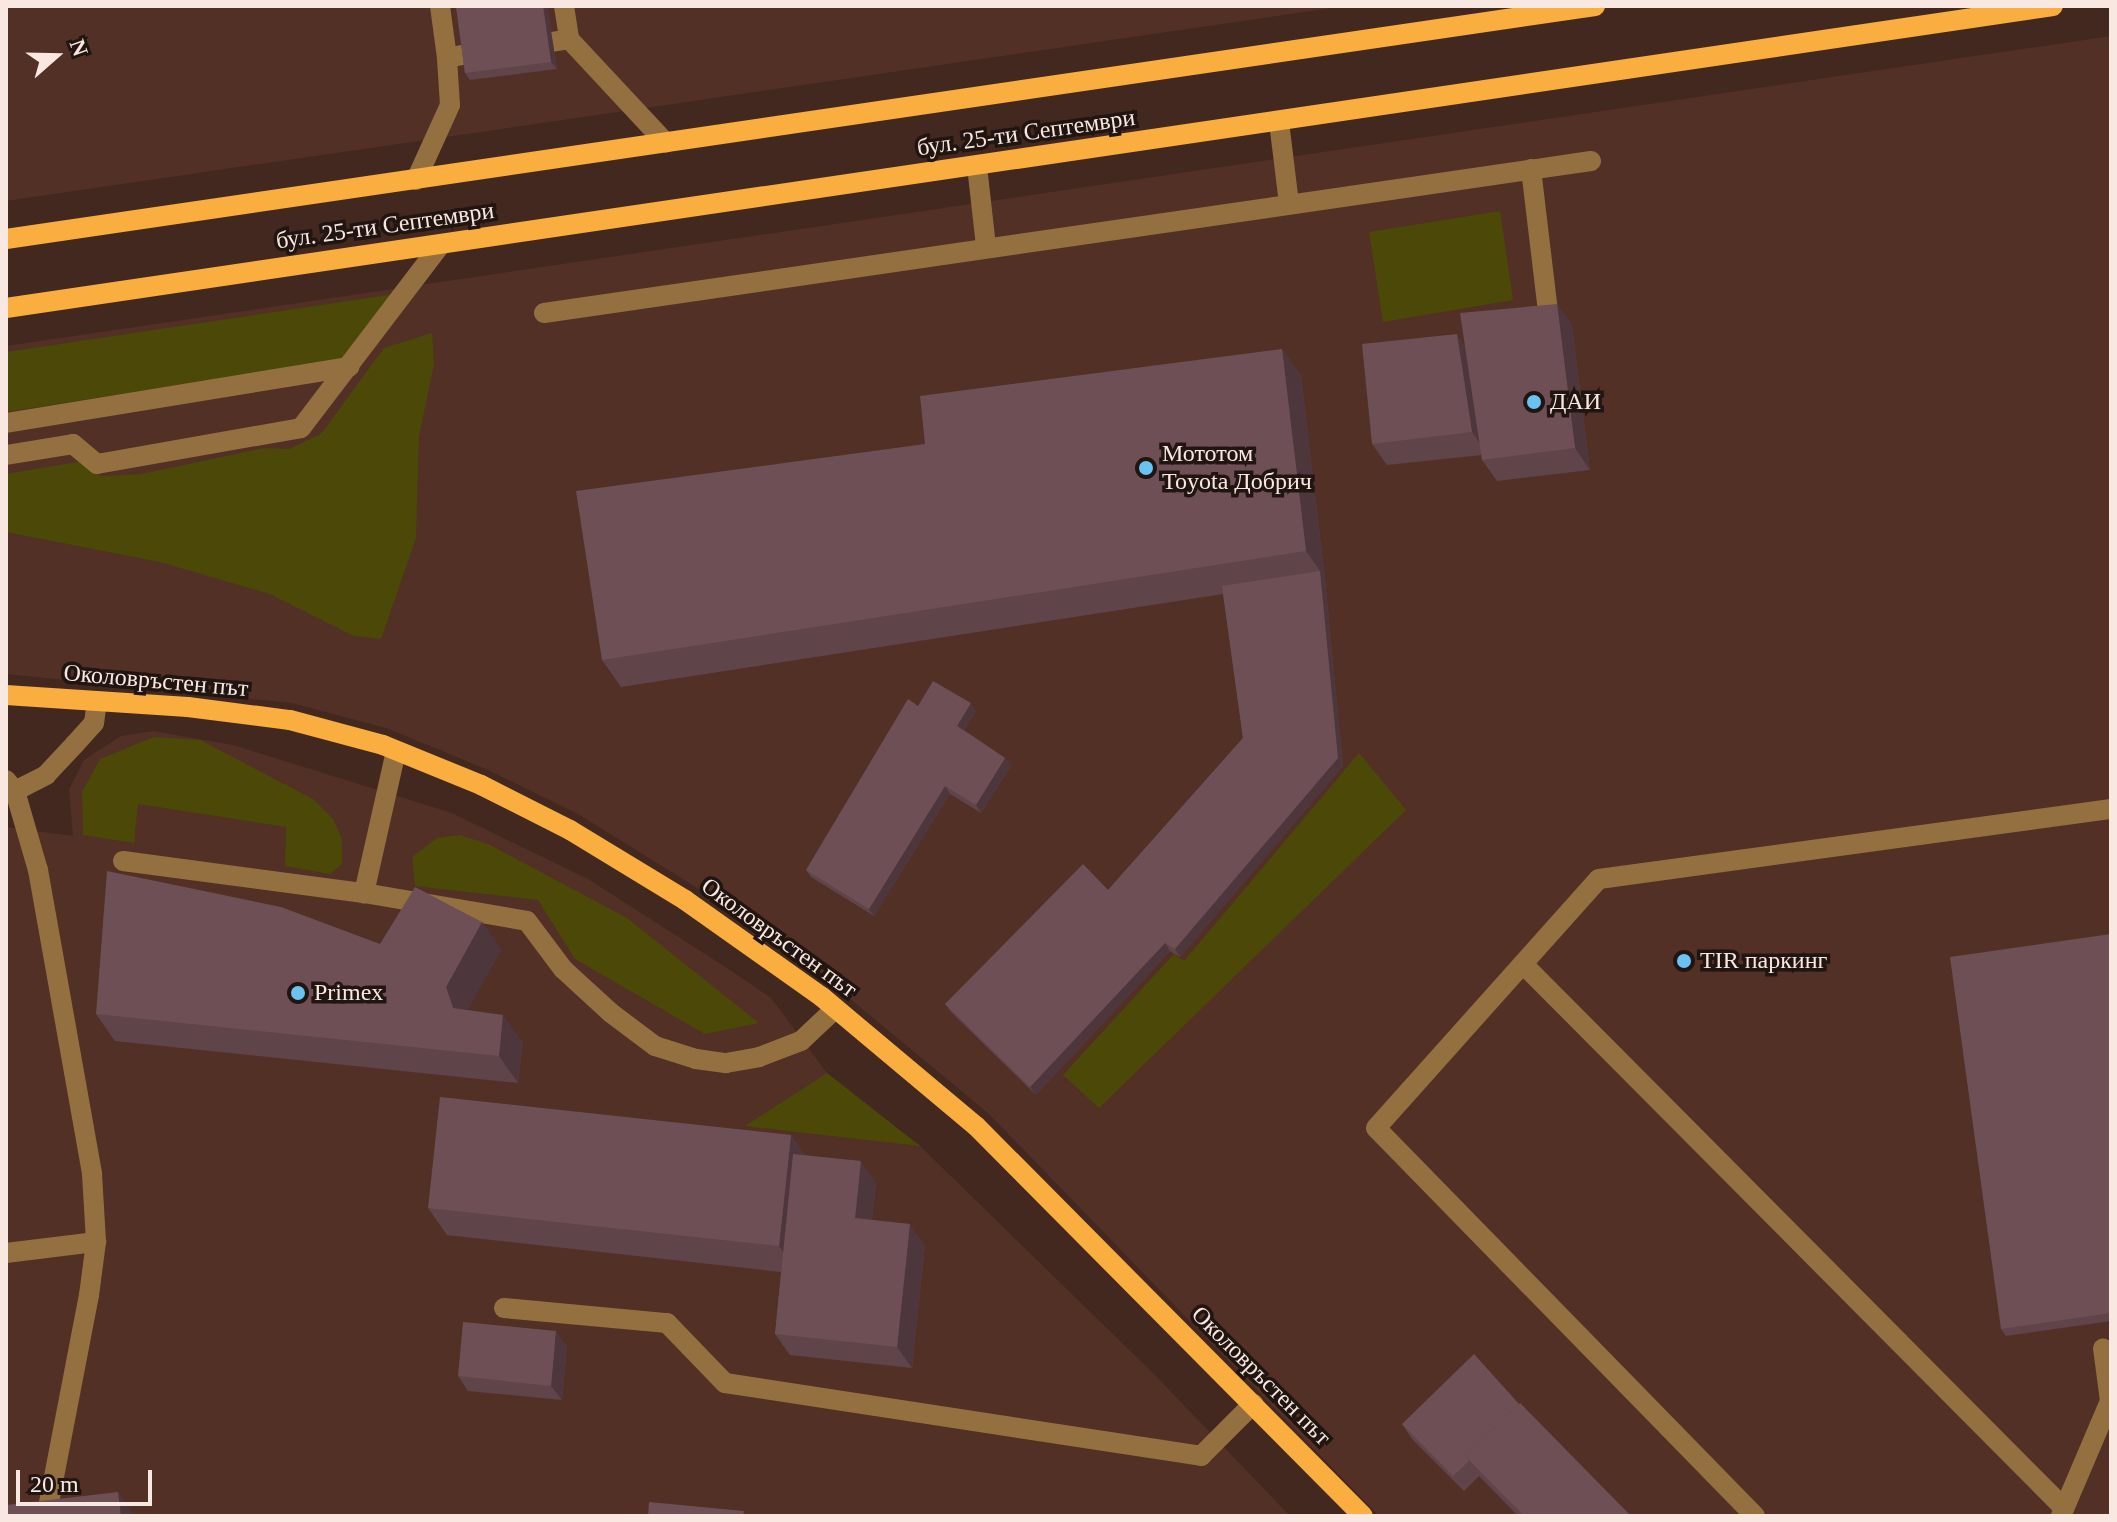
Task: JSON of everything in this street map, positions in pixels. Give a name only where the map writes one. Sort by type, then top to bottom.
[{"type":"main road","name":"бул. 25-ти Септември","points":[[6,239],[1595,6]]},
{"type":"main road","name":"бул. 25-ти Септември","points":[[6,308],[2053,6]]},
{"type":"main road","name":"Околовръстен път","points":[[6,695],[290,720],[396,751],[570,830],[685,900],[835,1009],[976,1126],[1363,1516]]},
{"type":"lane","points":[[416,180],[450,105],[457,56],[440,6]]},
{"type":"lane","points":[[564,6],[560,41],[666,143]]},
{"type":"lane","points":[[1279,122],[1289,203]]},
{"type":"lane","points":[[544,313],[986,246],[1591,161]]},
{"type":"lane","points":[[977,166],[986,246]]},
{"type":"lane","points":[[1531,169],[1549,321]]},
{"type":"lane","points":[[6,455],[73,444],[97,464],[301,428],[441,244]]},
{"type":"lane","points":[[6,423],[349,367]]},
{"type":"lane","points":[[49,1502],[96,1242],[92,1174],[38,870],[11,786],[46,775],[94,723],[97,701]]},
{"type":"lane","points":[[364,893],[396,751]]},
{"type":"lane","points":[[1755,1516],[1376,1128],[1599,879],[2111,809]]},
{"type":"lane","points":[[123,861],[364,893],[527,921],[563,969],[611,1013],[655,1046],[696,1059],[726,1063],[759,1057],[801,1041],[835,1009]]},
{"type":"lane","points":[[1523,964],[2062,1512],[2110,1401],[2103,1348]]},
{"type":"lane","points":[[6,1253],[96,1242]]},
{"type":"lane","points":[[504,1308],[667,1323],[725,1383],[1201,1456],[1253,1404]]},
{"type":"shaded area","points":[[6,6],[1346,6],[6,201]]},
{"type":"shaded area","points":[[2111,36],[2111,1516],[1379,1516],[988,1113],[832,984],[694,886],[578,814],[488,770],[389,729],[292,703],[6,674],[6,346]]},
{"type":"shaded area","points":[[1500,211],[1513,300],[1383,322],[1369,232]]},
{"type":"shaded area","points":[[395,294],[346,359],[6,412],[6,352]]},
{"type":"shaded area","points":[[432,333],[434,364],[419,436],[416,538],[381,639],[354,636],[270,594],[160,562],[6,532],[6,474],[83,461],[101,476],[141,474],[264,448],[289,449],[321,434],[384,348]]},
{"type":"shaded area","points":[[153,731],[233,745],[452,813],[588,879],[771,998],[827,1073],[920,1146],[1156,1376],[1290,1516],[6,1516],[6,827],[73,836],[69,789],[84,760],[121,736]]},
{"type":"shaded area","points":[[154,737],[200,740],[313,799],[333,819],[342,839],[342,864],[330,874],[285,866],[286,827],[138,804],[134,843],[83,835],[82,792],[100,759]]},
{"type":"shaded area","points":[[1359,753],[1406,810],[1099,1108],[1063,1075],[1174,954],[1184,961]]},
{"type":"shaded area","points":[[460,835],[490,845],[627,918],[759,1023],[705,1034],[575,959],[538,900],[415,886],[412,857],[437,838]]},
{"type":"shaded area","points":[[827,1073],[920,1146],[745,1126]]},
{"type":"building","points":[[456,6],[543,6],[551,62],[465,73]]},
{"type":"building","name":"ДАИ","points":[[1557,304],[1575,448],[1482,460],[1460,313]]},
{"type":"building","points":[[1457,334],[1472,432],[1372,444],[1362,344]]},
{"type":"building","points":[[1282,349],[1306,551],[602,660],[576,491],[925,444],[920,396]]},
{"type":"building","points":[[1320,571],[1338,758],[1175,949],[1165,943],[1030,1087],[945,1004],[1083,864],[1108,890],[1243,738],[1222,586]]},
{"type":"building","points":[[933,681],[971,703],[957,726],[1005,758],[976,805],[945,786],[869,909],[806,870],[908,699],[918,706]]},
{"type":"building","name":"Primex","points":[[107,871],[281,907],[380,944],[415,887],[482,922],[446,987],[453,1008],[503,1015],[499,1056],[96,1014]]},
{"type":"building","points":[[2111,934],[2111,1313],[2001,1329],[1950,957]]},
{"type":"building","points":[[440,1097],[791,1135],[779,1246],[428,1208]]},
{"type":"building","points":[[793,1154],[861,1161],[855,1218],[910,1224],[897,1347],[775,1334]]},
{"type":"building","points":[[463,1322],[556,1331],[551,1386],[458,1376]]},
{"type":"building","points":[[1474,1354],[1519,1404],[1465,1456],[1469,1461],[1453,1476],[1402,1424]]},
{"type":"building","points":[[1520,1403],[1631,1516],[1524,1516],[1465,1456]]},
{"type":"building","points":[[118,1492],[121,1516],[6,1516],[6,1505]]},
{"type":"building","points":[[649,1502],[744,1511],[743,1516],[648,1516]]},
{"type":"place","name":"ДАИ","points":[[1534,402]]},
{"type":"place","name":"Мототом Toyota Добрич","points":[[1146,468]]},
{"type":"place","name":"TIR паркинг","points":[[1684,961]]},
{"type":"place","name":"Primex","points":[[298,993]]}]
